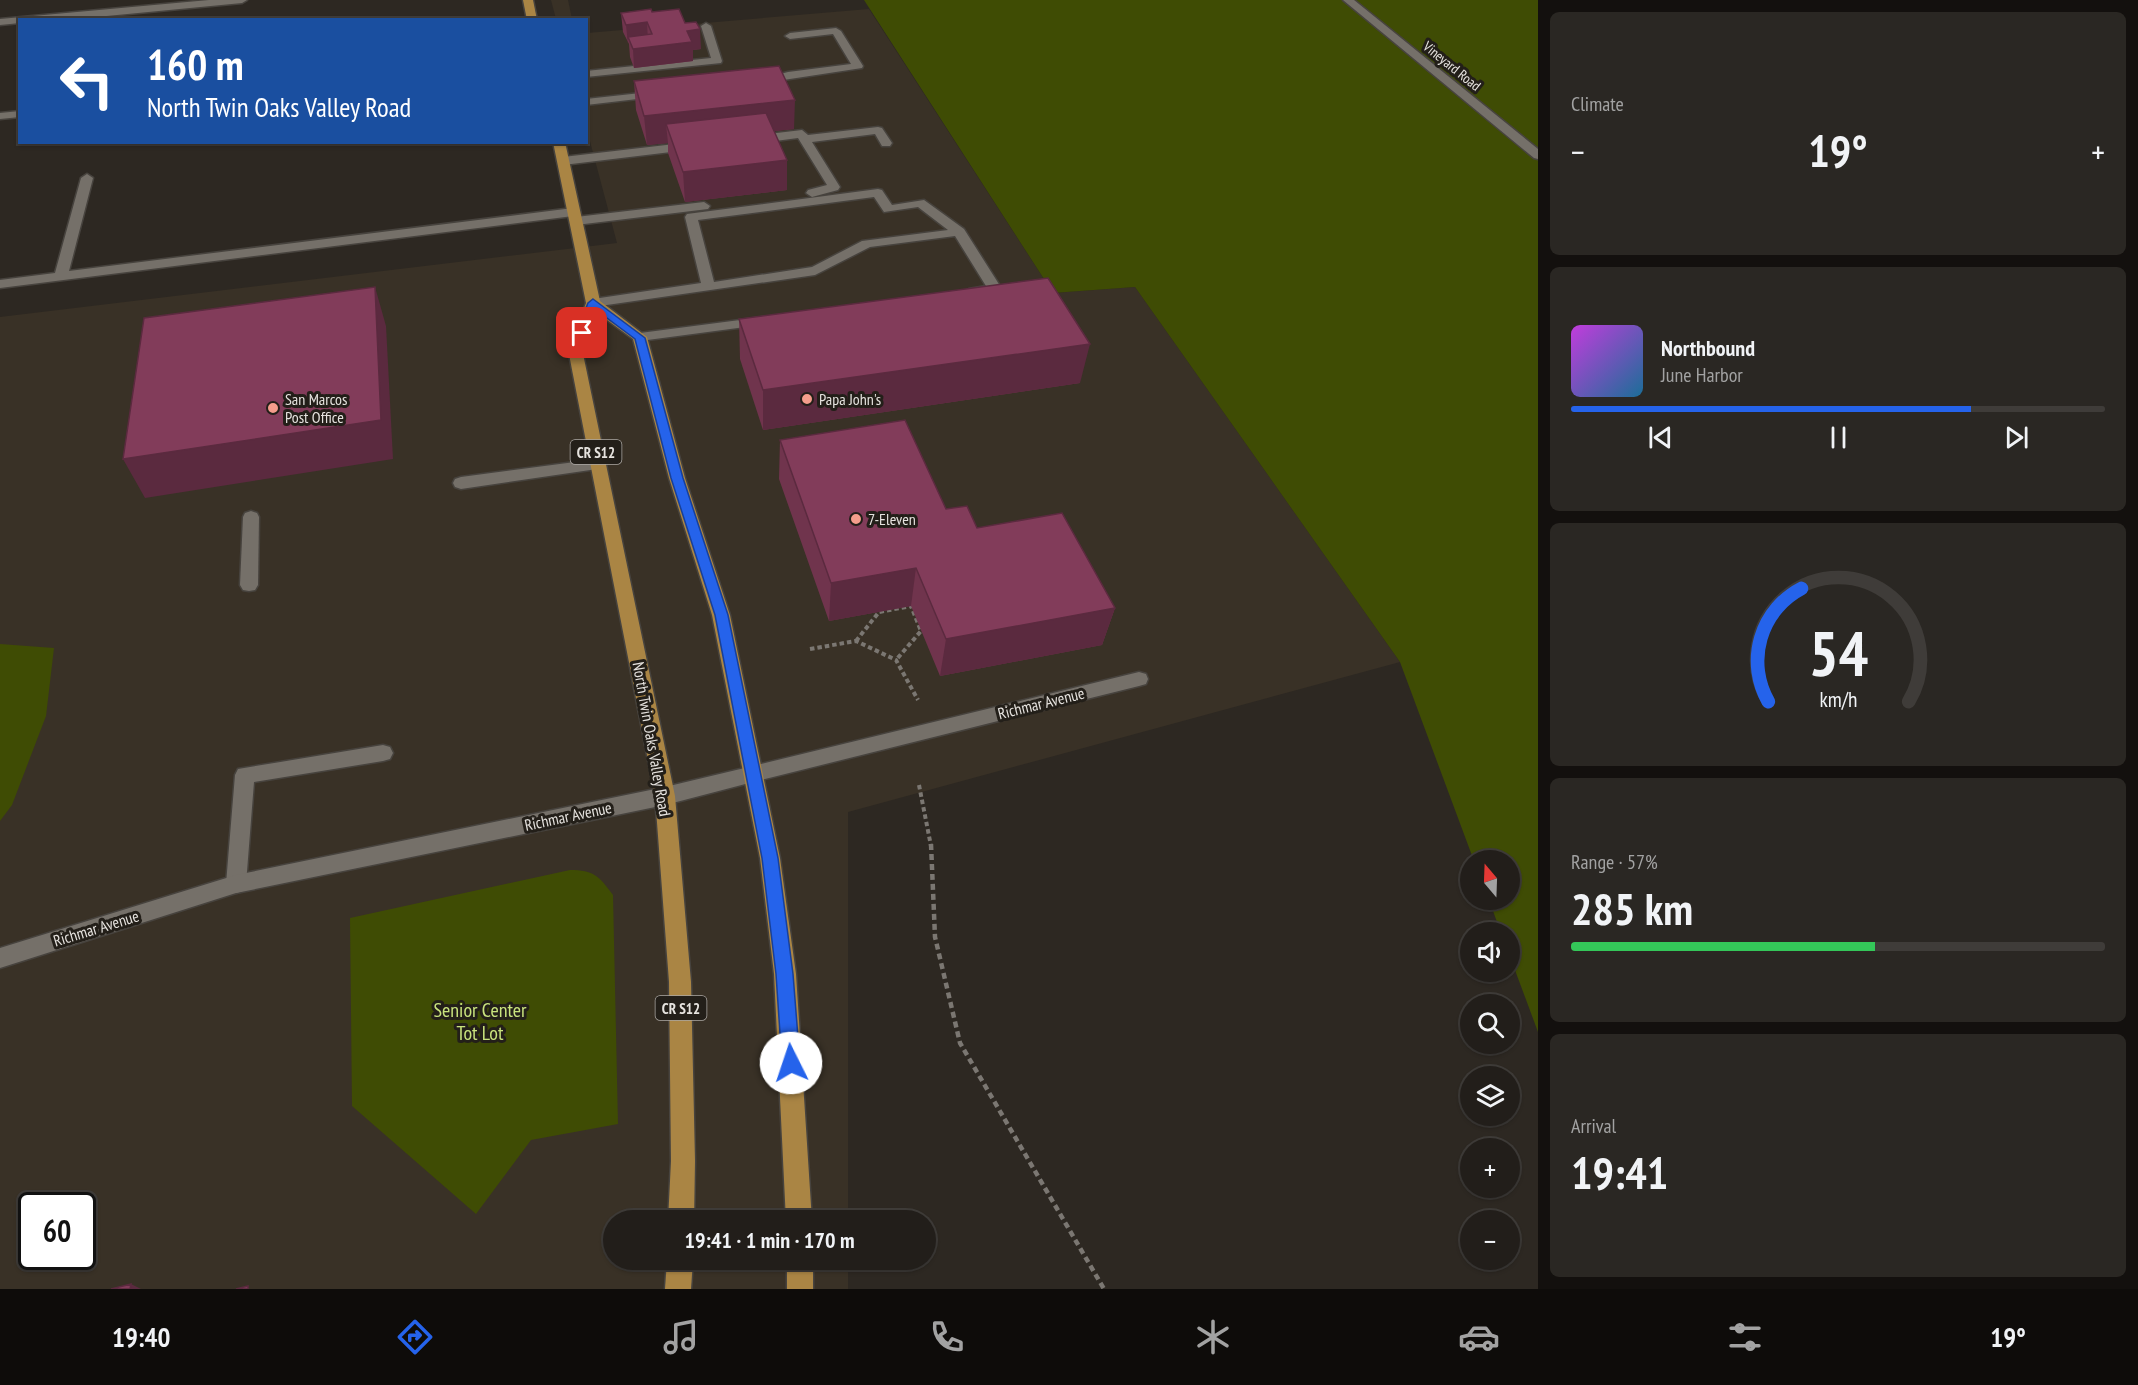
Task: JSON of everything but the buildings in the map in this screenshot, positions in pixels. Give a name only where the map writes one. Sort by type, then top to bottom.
[{"type":"main road","points":[[48,18],[242,0]]},
{"type":"main road","points":[[528,0],[532,18]]},
{"type":"main road","name":"Vineyard Road","points":[[1348,0],[1538,155]]},
{"type":"main road","points":[[1364,0],[1373,21]]},
{"type":"main road","points":[[0,22],[18,20]]},
{"type":"main road","points":[[588,74],[717,61],[706,26]]},
{"type":"main road","points":[[754,84],[788,75],[858,66],[836,31],[790,36]]},
{"type":"main road","points":[[588,102],[676,92]]},
{"type":"main road","points":[[0,116],[18,114]]},
{"type":"main road","points":[[805,139],[878,130],[885,143]]},
{"type":"main road","points":[[0,284],[574,217],[810,194],[834,187],[802,134],[734,142]]},
{"type":"main road","points":[[559,144],[593,303],[640,338],[677,478],[721,615],[770,858],[785,974],[798,1210]]},
{"type":"main road","points":[[563,161],[699,146]]},
{"type":"main road","points":[[61,276],[87,178]]},
{"type":"main road","points":[[708,285],[691,217],[878,193],[888,209],[920,203],[959,232],[995,289],[959,294]]},
{"type":"main road","points":[[593,303],[815,271],[867,244],[959,232]]},
{"type":"main road","name":"North Twin Oaks Valley Road","points":[[593,303],[575,349],[665,796],[680,982],[683,1161],[681,1210]]},
{"type":"main road","points":[[640,338],[782,318]]},
{"type":"main road","points":[[461,483],[598,464]]},
{"type":"main road","points":[[249,585],[250,517]]},
{"type":"main road","name":"Richmar Avenue","points":[[0,958],[236,884],[665,796],[1138,679]]},
{"type":"main road","points":[[236,884],[245,775],[383,753]]},
{"type":"main road","points":[[678,1289],[679,1270]]},
{"type":"main road","points":[[800,1270],[800,1289]]},
{"type":"path","points":[[856,641],[879,612],[911,606],[921,631],[896,660]]},
{"type":"path","points":[[810,649],[856,641],[896,660],[918,700]]},
{"type":"path","points":[[918,785],[931,837],[935,937],[960,1043],[1104,1289]]},
{"type":"shaded area","points":[[551,0],[568,0],[572,18],[556,18]]},
{"type":"shaded area","points":[[869,9],[1053,293],[1135,287],[1400,662],[848,812],[848,1210],[603,1210],[603,1270],[848,1270],[848,1289],[0,1289],[0,317],[617,243],[588,134],[588,33]]},
{"type":"green space","points":[[864,0],[1538,0],[1538,1032],[1519,982],[1520,922],[1497,922],[1493,910],[1520,910],[1520,850],[1470,850],[1400,662],[1135,287],[1053,293]]},
{"type":"green space","points":[[0,644],[54,648],[46,716],[12,805],[0,821]]},
{"type":"green space","name":"Senior Center Tot Lot","points":[[570,870],[585,871],[595,875],[613,895],[618,1124],[531,1140],[476,1214],[352,1106],[350,918]]},
{"type":"place","name":"Papa John's","points":[[807,399]]},
{"type":"place","name":"San Marcos Post Office","points":[[273,408]]},
{"type":"place","name":"7-Eleven","points":[[856,519]]},
{"type":"route","points":[[582,333],[593,303],[640,338],[677,478],[721,615],[770,858],[785,974],[791,1063]]}]
